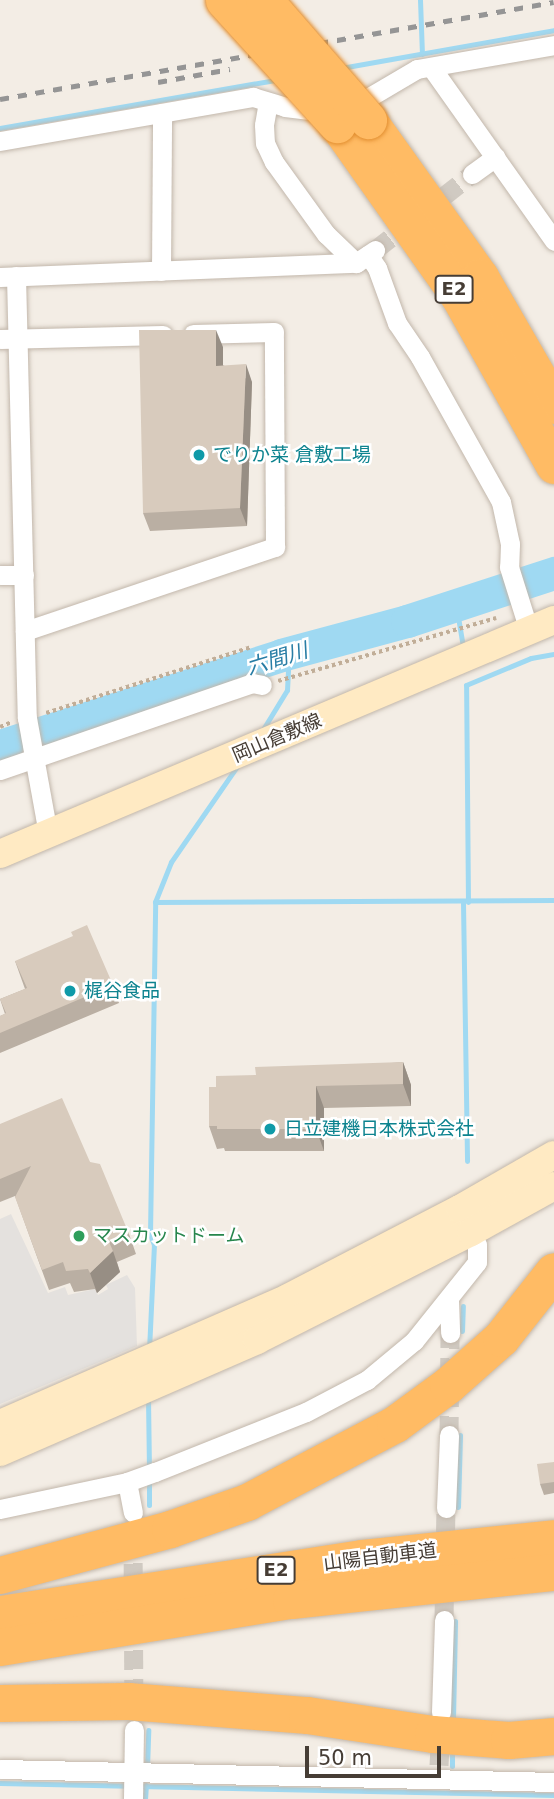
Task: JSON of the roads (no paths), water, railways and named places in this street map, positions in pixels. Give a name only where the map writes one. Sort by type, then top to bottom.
[{"type":"highway","name":"E2","points":[[224,0],[352,122],[459,296],[554,465]]},
{"type":"highway","name":"E2","points":[[264,0],[352,122],[480,277],[554,405]]},
{"type":"highway","points":[[0,1575],[157,1533],[247,1502],[395,1424],[448,1385],[501,1338],[554,1271]]},
{"type":"highway","name":"山陽自動車道","points":[[0,1614],[362,1558],[554,1538]]},
{"type":"highway","name":"山陽自動車道","points":[[0,1647],[290,1600],[554,1572]]},
{"type":"highway","points":[[0,1703],[128,1701],[295,1714],[433,1734],[509,1740],[554,1737]]},
{"type":"street","points":[[0,141],[253,97],[316,111],[349,108],[417,69],[554,45]]},
{"type":"street","points":[[431,66],[554,241]]},
{"type":"street","points":[[268,102],[264,125],[265,143],[274,162],[326,234],[366,256],[377,268],[397,323],[420,357],[501,502],[510,544],[509,567],[518,598],[547,625]]},
{"type":"street","points":[[161,271],[162,113]]},
{"type":"street","points":[[472,174],[495,157]]},
{"type":"street","points":[[48,834],[27,720],[24,575],[8,339],[8,277],[161,271],[366,256]]},
{"type":"street","points":[[8,339],[274,332],[275,547],[25,631]]},
{"type":"street","points":[[0,575],[24,575]]},
{"type":"street","name":"岡山倉敷線","points":[[0,854],[547,625]]},
{"type":"street","points":[[0,770],[33,755],[252,683],[270,683]]},
{"type":"street","points":[[465,1220],[554,1155]]},
{"type":"street","points":[[0,1452],[288,1298],[465,1220],[554,1186]]},
{"type":"street","points":[[0,1509],[141,1477],[306,1412],[367,1380],[414,1341],[477,1262],[479,1255],[465,1220]]},
{"type":"street","points":[[449,1300],[450,1334]]},
{"type":"street","points":[[0,1424],[149,1374]]},
{"type":"street","points":[[446,1508],[449,1435]]},
{"type":"street","points":[[133,1512],[141,1477]]},
{"type":"street","points":[[441,1712],[444,1620]]},
{"type":"street","points":[[134,1730],[138,1781]]},
{"type":"street","points":[[0,1769],[138,1781],[449,1785],[554,1782]]},
{"type":"waterway","points":[[420,0],[422,54]]},
{"type":"waterway","points":[[341,68],[554,30]]},
{"type":"waterway","points":[[0,128],[280,79]]},
{"type":"waterway","name":"六間川","points":[[0,746],[281,655],[407,621],[554,573]]},
{"type":"waterway","points":[[456,605],[463,647]]},
{"type":"waterway","points":[[468,902],[466,685],[531,658],[554,654]]},
{"type":"waterway","points":[[262,731],[287,690],[288,670],[281,655]]},
{"type":"waterway","points":[[149,1350],[154,1245],[150,1234],[155,902],[171,862],[238,765]]},
{"type":"waterway","points":[[155,902],[554,900]]},
{"type":"waterway","points":[[463,903],[467,1161]]},
{"type":"waterway","points":[[462,1331],[463,1306]]},
{"type":"waterway","points":[[148,1398],[149,1469]]},
{"type":"waterway","points":[[458,1507],[460,1435]]},
{"type":"waterway","points":[[149,1479],[149,1505]]},
{"type":"waterway","points":[[453,1719],[455,1621]]},
{"type":"waterway","points":[[147,1768],[148,1730]]},
{"type":"waterway","points":[[452,1755],[452,1766]]},
{"type":"waterway","points":[[0,1783],[554,1795]]},
{"type":"waterway","points":[[145,1799],[146,1785]]},
{"type":"tunnel","points":[[375,250],[472,174]]},
{"type":"tunnel","points":[[449,1435],[450,1333]]},
{"type":"tunnel","points":[[444,1620],[446,1508]]},
{"type":"tunnel","points":[[133,1534],[134,1707]]},
{"type":"tunnel","points":[[439,1765],[441,1727]]},
{"type":"railway","points":[[0,99],[554,2]]},
{"type":"railway","points":[[158,82],[230,69]]},
{"type":"place","name":"でりか菜 倉敷工場","points":[[199,455]]},
{"type":"place","name":"梶谷食品","points":[[70,991]]},
{"type":"place","name":"日立建機日本株式会社","points":[[270,1129]]},
{"type":"place","name":"マスカットドーム","points":[[79,1236]]}]
